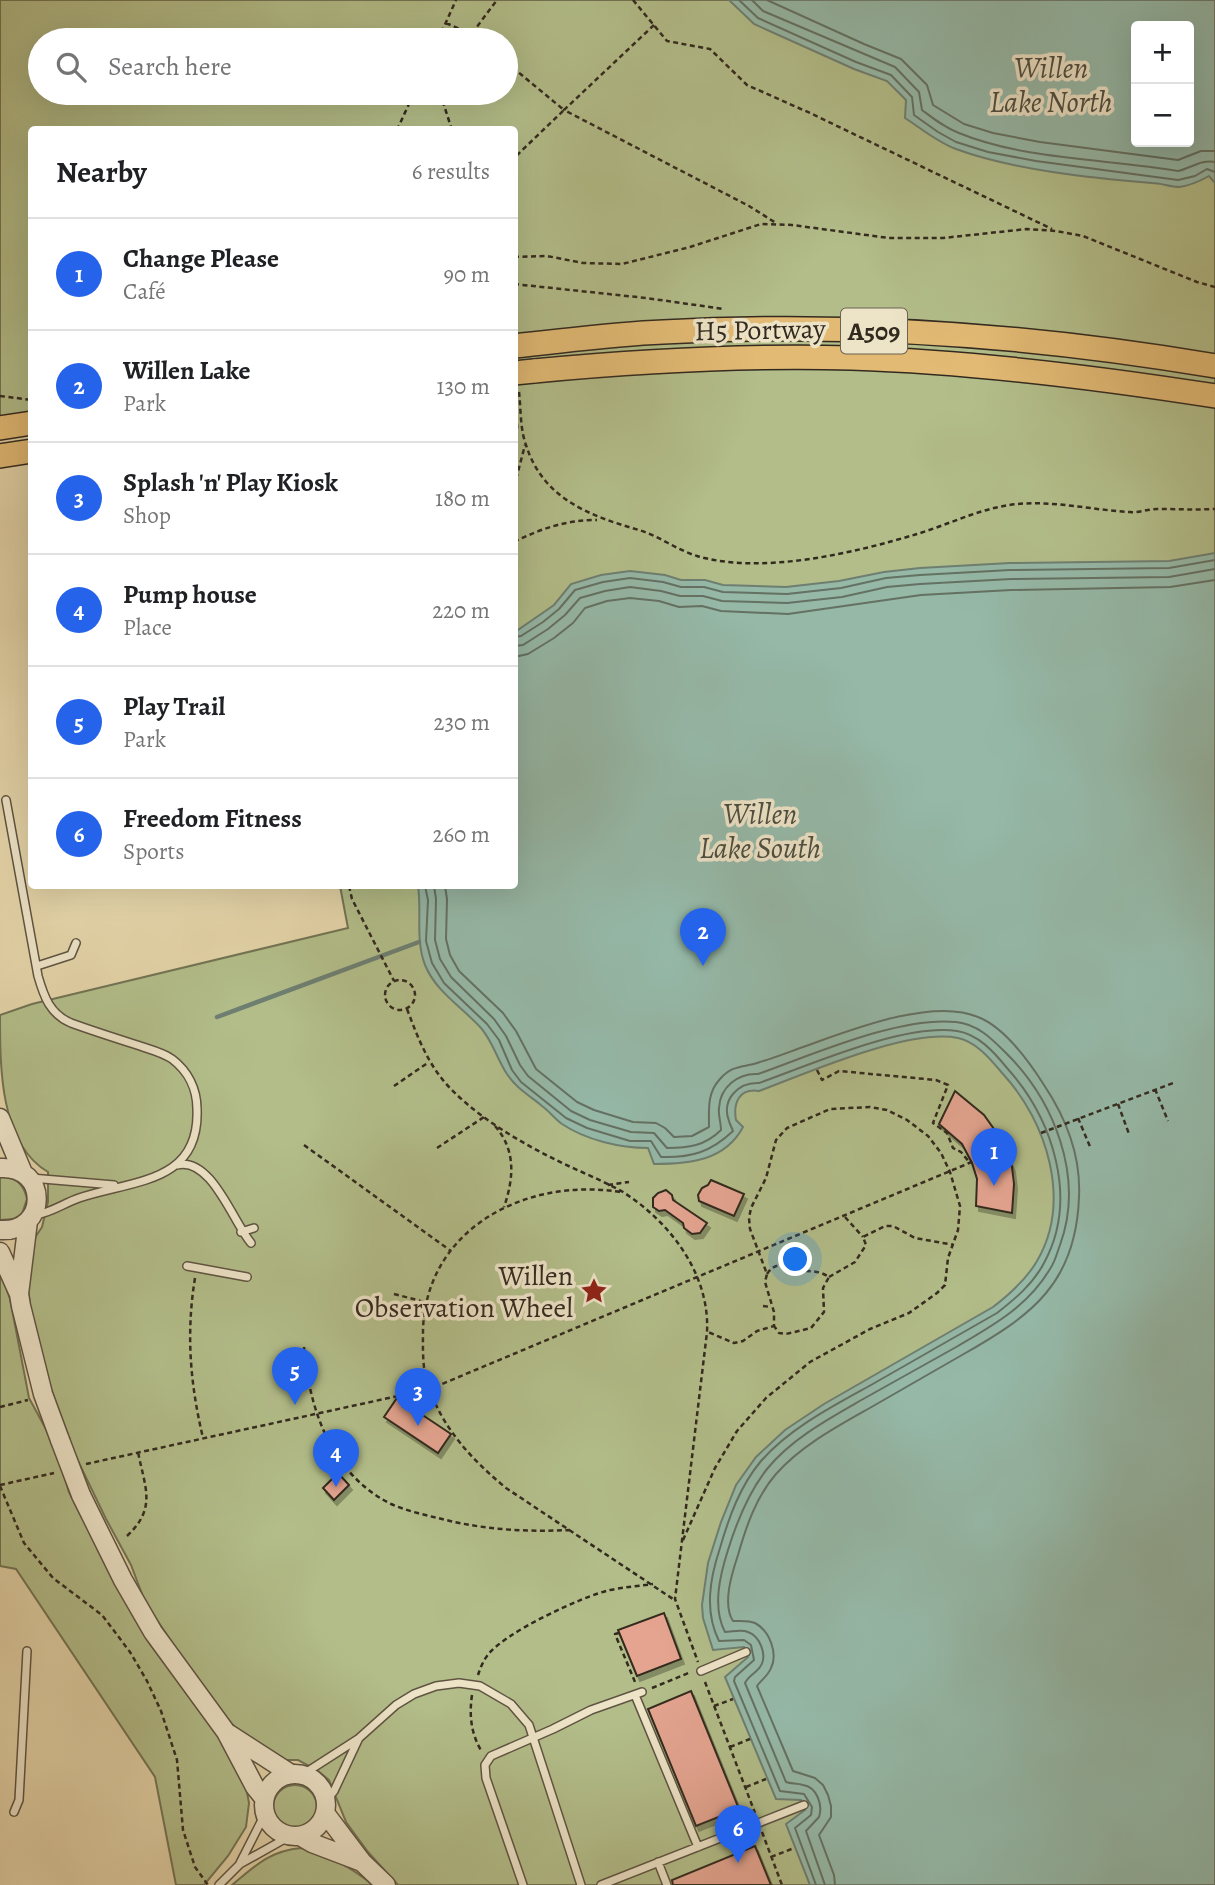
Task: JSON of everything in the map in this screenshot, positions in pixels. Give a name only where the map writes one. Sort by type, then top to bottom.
[{"type":"main road","name":"H5 Portway","points":[[523,345],[662,332],[855,330],[1039,342],[1215,366]]},
{"type":"main road","name":"H5 Portway","points":[[522,376],[710,359],[851,358],[1032,370],[1215,396]]},
{"type":"main road","points":[[0,428],[28,424]]},
{"type":"main road","points":[[0,456],[28,452]]},
{"type":"street","points":[[0,1118],[26,1175],[33,1184],[37,1200],[30,1218],[19,1294]]},
{"type":"street","points":[[0,1168],[10,1168],[26,1175]]},
{"type":"street","points":[[0,1230],[12,1230],[30,1218]]},
{"type":"street","points":[[0,1252],[19,1294],[43,1394],[80,1495],[122,1580],[153,1632],[226,1732],[265,1806],[270,1823],[281,1833],[362,1862]]},
{"type":"street","points":[[226,1732],[260,1756],[318,1784],[325,1807],[362,1862],[386,1885]]},
{"type":"street","points":[[265,1806],[274,1782],[297,1774]]},
{"type":"street","points":[[295,1836],[316,1828],[325,1807]]},
{"type":"lane","points":[[6,800],[43,994],[54,1012],[62,1019],[168,1057],[195,1088],[197,1122],[189,1151],[177,1165]]},
{"type":"lane","points":[[37,967],[71,955],[76,943]]},
{"type":"lane","points":[[30,1218],[80,1197],[143,1182],[177,1165],[188,1164],[205,1172],[251,1243]]},
{"type":"lane","points":[[26,1175],[88,1185],[125,1185]]},
{"type":"lane","points":[[241,1231],[254,1228]]},
{"type":"lane","points":[[187,1266],[247,1277]]},
{"type":"lane","points":[[14,1812],[19,1800],[27,1651]]},
{"type":"lane","points":[[701,1671],[746,1652]]},
{"type":"lane","points":[[297,1774],[358,1739],[396,1705],[414,1694],[436,1686],[459,1683],[475,1685],[495,1693],[521,1714],[533,1737],[581,1885]]},
{"type":"lane","points":[[523,1885],[486,1778],[487,1761],[502,1749],[553,1729],[591,1710],[639,1694],[698,1847]]},
{"type":"lane","points":[[325,1807],[358,1739]]},
{"type":"lane","points":[[601,1885],[804,1805]]},
{"type":"lane","points":[[240,1864],[265,1806]]},
{"type":"lane","points":[[219,1885],[240,1864],[295,1836]]},
{"type":"lane","points":[[658,1862],[667,1885]]},
{"type":"path","points":[[444,28],[456,0]]},
{"type":"path","points":[[476,28],[497,0]]},
{"type":"path","points":[[633,0],[667,41],[710,49],[747,85],[1056,231]]},
{"type":"path","points":[[446,23],[457,28]]},
{"type":"path","points":[[518,154],[654,25]]},
{"type":"path","points":[[518,72],[564,110],[749,206],[779,225]]},
{"type":"path","points":[[399,126],[408,105]]},
{"type":"path","points":[[444,105],[451,126]]},
{"type":"path","points":[[518,257],[547,256],[583,263],[622,264],[690,247],[761,224],[889,238],[943,238],[1027,229],[1083,236],[1215,287]]},
{"type":"path","points":[[518,471],[525,445],[522,376]]},
{"type":"path","points":[[0,396],[28,400]]},
{"type":"path","points":[[525,445],[537,468],[555,491],[574,506],[601,520],[643,531],[696,556],[732,561],[773,562],[830,554],[891,541],[1007,506],[1048,504],[1133,512],[1155,509],[1215,509]]},
{"type":"path","points":[[518,540],[559,523],[601,520]]},
{"type":"path","points":[[350,889],[352,900],[394,981]]},
{"type":"path","points":[[404,980],[414,987],[415,999],[407,1009],[399,1010],[388,1004],[385,991],[394,981],[404,980]]},
{"type":"path","points":[[407,1009],[429,1062],[450,1088],[492,1123],[554,1159],[623,1193],[663,1224],[688,1256],[698,1277],[707,1317],[707,1332],[674,1600],[700,1668],[639,1694],[634,1674],[615,1634],[619,1633]]},
{"type":"path","points":[[394,1086],[429,1062]]},
{"type":"path","points":[[817,1070],[822,1080],[839,1071],[936,1080],[948,1085],[933,1122],[947,1133],[953,1148],[961,1152],[970,1163]]},
{"type":"path","points":[[1041,1133],[1173,1083]]},
{"type":"path","points":[[1155,1089],[1168,1121]]},
{"type":"path","points":[[1118,1104],[1129,1135]]},
{"type":"path","points":[[681,1544],[715,1468],[737,1431],[766,1398],[810,1362],[870,1329],[909,1313],[944,1285],[947,1258],[954,1245],[961,1216],[950,1172],[941,1153],[928,1136],[887,1110],[855,1106],[830,1109],[787,1128],[776,1140],[763,1187],[751,1208],[749,1218],[766,1273],[765,1282],[774,1312],[774,1326],[779,1333],[811,1328],[824,1312],[824,1287],[828,1277],[855,1262],[866,1245],[863,1237],[845,1217]]},
{"type":"path","points":[[437,1148],[484,1117]]},
{"type":"path","points":[[1078,1118],[1091,1149]]},
{"type":"path","points":[[492,1123],[507,1144],[510,1156],[511,1183],[504,1207]]},
{"type":"path","points":[[304,1145],[450,1251]]},
{"type":"path","points":[[86,1464],[430,1389],[986,1156]]},
{"type":"path","points":[[608,1185],[629,1182]]},
{"type":"path","points":[[623,1193],[597,1188],[553,1191],[527,1197],[504,1207],[473,1229],[450,1251],[431,1283],[425,1301],[423,1339],[426,1378],[446,1426],[480,1465],[506,1488],[674,1600]]},
{"type":"path","points":[[863,1237],[885,1226],[893,1226],[915,1238],[954,1245]]},
{"type":"path","points":[[766,1273],[774,1266],[787,1265],[828,1277]]},
{"type":"path","points":[[197,1267],[189,1340],[191,1381],[203,1437]]},
{"type":"path","points":[[394,1294],[425,1301]]},
{"type":"path","points":[[763,1306],[771,1307]]},
{"type":"path","points":[[707,1332],[734,1343],[774,1326]]},
{"type":"path","points":[[304,1347],[306,1370],[324,1434],[340,1461],[374,1494],[393,1505],[466,1525],[498,1530],[572,1530]]},
{"type":"path","points":[[0,1407],[31,1399]]},
{"type":"path","points":[[127,1535],[141,1522],[146,1508],[138,1452]]},
{"type":"path","points":[[54,1473],[0,1486],[24,1543],[53,1578],[102,1615],[130,1652],[147,1681],[161,1711],[177,1760],[183,1830],[195,1867],[208,1885]]},
{"type":"path","points":[[487,1761],[476,1744],[470,1709],[475,1685],[487,1655],[501,1642],[521,1630],[591,1596],[610,1590],[653,1584]]},
{"type":"path","points":[[701,1671],[782,1885]]},
{"type":"path","points":[[714,1706],[733,1699]]},
{"type":"path","points":[[730,1747],[750,1740]]},
{"type":"path","points":[[745,1787],[766,1779]]},
{"type":"path","points":[[771,1857],[793,1848]]},
{"type":"green space","points":[[0,0],[1215,0],[1215,1885],[398,1885],[368,1852],[346,1822],[329,1780],[298,1760],[285,1760],[245,1737],[205,1692],[145,1602],[131,1565],[66,1436],[34,1334],[28,1289],[34,1239],[42,1227],[48,1202],[48,1172],[32,1159],[20,1143],[12,1124],[3,1081],[0,1015],[32,1004],[348,928],[341,889],[518,889],[518,126],[28,126],[28,423],[0,428]]},
{"type":"green space","points":[[0,1177],[14,1180],[26,1194],[22,1214],[15,1219],[0,1220]]},
{"type":"green space","points":[[0,1270],[10,1299],[29,1398],[54,1444],[69,1492],[150,1644],[228,1749],[246,1787],[249,1803],[246,1827],[228,1856],[204,1885],[176,1885],[155,1777],[16,1569],[0,1566]]},
{"type":"green space","points":[[295,1785],[310,1792],[317,1807],[310,1822],[295,1829],[280,1822],[273,1807],[280,1792]]},
{"type":"green space","points":[[301,1848],[339,1862],[373,1885],[232,1885],[271,1856]]},
{"type":"water","name":"Willen Lake North","points":[[729,0],[1215,0],[1215,183],[1209,176],[1179,187],[1078,176],[1027,168],[978,156],[936,139],[905,118],[906,100],[887,81],[754,24]]},
{"type":"water","name":"Willen Lake South","points":[[1215,553],[1215,1885],[810,1885],[786,1824],[805,1810],[801,1800],[776,1799],[725,1677],[748,1657],[744,1647],[713,1650],[703,1618],[702,1605],[708,1563],[736,1485],[756,1457],[785,1430],[824,1404],[993,1307],[1028,1274],[1047,1238],[1053,1213],[1050,1163],[1042,1138],[1019,1093],[983,1052],[965,1040],[937,1037],[913,1040],[858,1054],[759,1091],[742,1094],[737,1103],[736,1120],[743,1127],[726,1147],[716,1154],[693,1161],[654,1164],[648,1148],[604,1142],[571,1130],[511,1079],[485,1033],[443,991],[425,965],[419,935],[418,889],[518,889],[518,630],[554,605],[571,584],[601,575],[630,571],[665,575],[681,580],[705,580],[723,585],[786,587],[920,568],[1010,563],[1169,561]]},
{"type":"building","points":[[955,1091],[984,1115],[1001,1139],[1012,1167],[1012,1213],[976,1206],[977,1179],[972,1163],[962,1144],[939,1124]]},
{"type":"building","points":[[711,1180],[744,1194],[734,1216],[699,1201],[698,1195],[702,1188]]},
{"type":"building","points":[[666,1190],[673,1200],[707,1223],[700,1233],[692,1234],[684,1228],[683,1223],[665,1210],[659,1211],[653,1207],[653,1198]]},
{"type":"building","points":[[397,1398],[451,1434],[438,1453],[384,1417]]},
{"type":"building","points":[[338,1473],[349,1485],[334,1500],[323,1488]]},
{"type":"building","points":[[664,1613],[681,1659],[637,1676],[618,1630]]},
{"type":"building","points":[[691,1691],[739,1809],[696,1826],[648,1709]]},
{"type":"building","points":[[755,1846],[771,1885],[673,1885],[672,1880]]},
{"type":"waterway","points":[[217,1017],[419,942]]},
{"type":"place","name":"Willen Lake","points":[[703,966]]},
{"type":"place","name":"Change Please","points":[[994,1186]]},
{"type":"place","name":"Willen Observation Wheel","points":[[594,1291]]},
{"type":"place","name":"Play Trail","points":[[295,1405]]},
{"type":"place","name":"Splash 'n' Play Kiosk","points":[[418,1426]]},
{"type":"place","name":"Pump house","points":[[336,1487]]},
{"type":"place","name":"Freedom Fitness","points":[[738,1863]]}]
